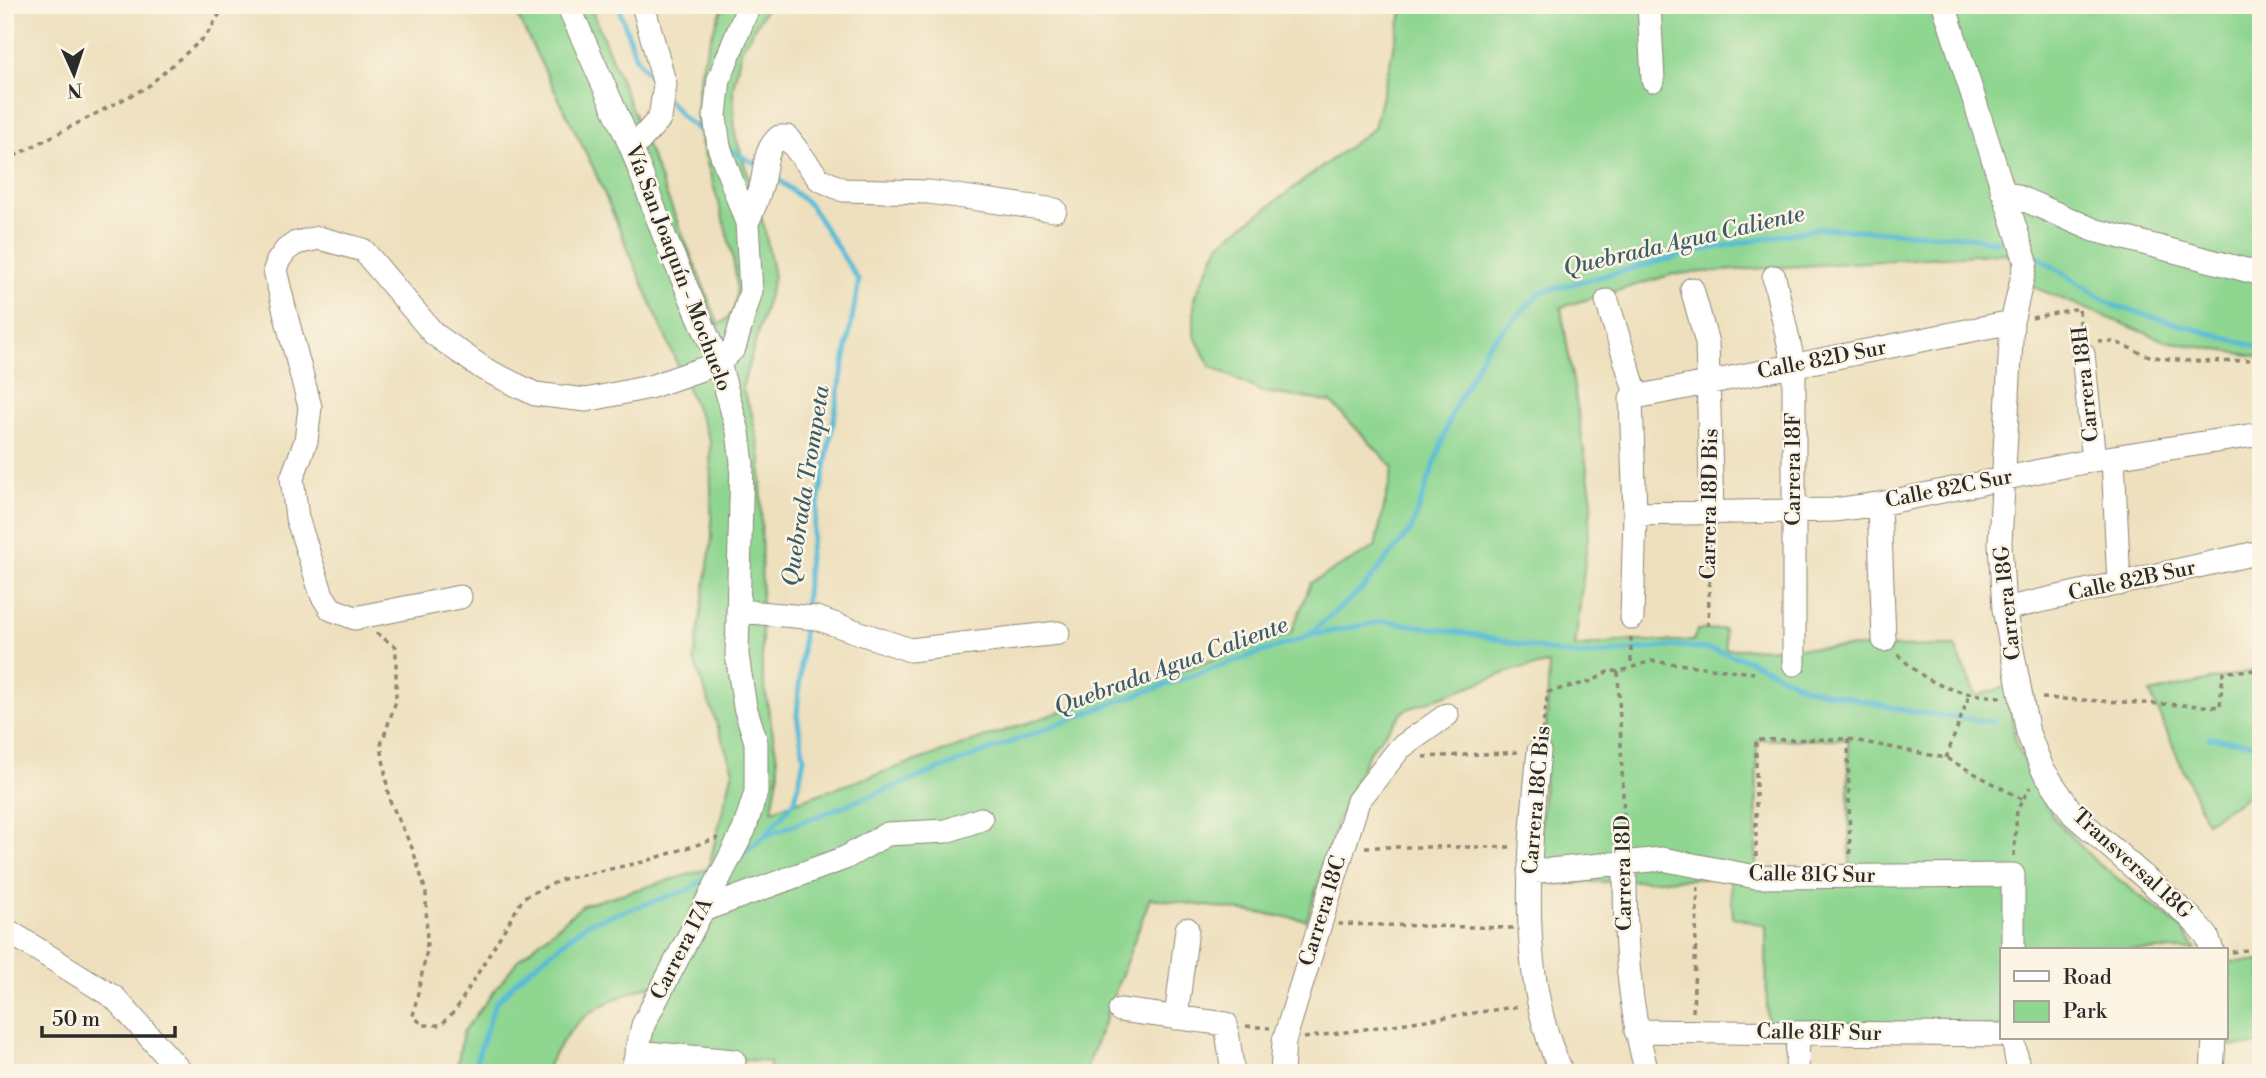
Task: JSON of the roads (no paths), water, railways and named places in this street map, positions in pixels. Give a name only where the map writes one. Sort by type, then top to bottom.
[{"type":"street","name":"Vía San Joaquín - Mochuelo","points":[[568,5],[632,149],[665,238],[719,363],[738,432],[742,463],[739,681],[758,759],[757,792],[744,830]]},
{"type":"street","points":[[632,149],[660,118],[665,85],[643,5]]},
{"type":"street","points":[[460,597],[355,618],[331,609],[323,595],[297,518],[292,478],[306,441],[310,407],[275,270],[286,250],[296,243],[319,238],[363,250],[434,334],[484,369],[535,394],[586,400],[650,387],[719,363],[734,348],[751,290],[747,223],[719,147],[715,116],[719,79],[749,5]]},
{"type":"street","points":[[1649,5],[1653,80]]},
{"type":"street","name":"Carrera 18G","points":[[1944,5],[2026,262],[2012,322],[2002,479],[2000,569],[2004,609],[2022,706]]},
{"type":"street","points":[[747,223],[761,188],[771,144],[779,137],[787,137],[819,179],[843,190],[929,192],[1055,210]]},
{"type":"street","points":[[2002,190],[2094,230],[2261,274]]},
{"type":"street","name":"Carrera 18F","points":[[1774,276],[1794,366],[1794,664]]},
{"type":"street","name":"Carrera 18D Bis","points":[[1692,289],[1707,343],[1711,382],[1712,512]]},
{"type":"street","points":[[1607,301],[1634,397],[1635,514],[1631,628]]},
{"type":"street","name":"Calle 82D Sur","points":[[1634,397],[2012,322]]},
{"type":"street","name":"Carrera 18H","points":[[2083,348],[2103,459],[2119,584]]},
{"type":"street","name":"Calle 82C Sur","points":[[1635,514],[1794,512],[1879,504],[2103,459],[2261,433]]},
{"type":"street","points":[[1879,504],[1884,640]]},
{"type":"street","name":"Calle 82B Sur","points":[[2004,609],[2261,552]]},
{"type":"street","points":[[738,611],[816,618],[910,650],[1058,634]]},
{"type":"street","name":"Transversal 18G","points":[[2022,706],[2045,774],[2081,822],[2179,906],[2209,943]]},
{"type":"street","name":"Carrera 18C","points":[[1282,1073],[1286,1035],[1358,801],[1389,758],[1447,715]]},
{"type":"street","name":"Carrera 18C Bis","points":[[1539,751],[1529,847],[1532,959],[1539,1003],[1562,1073]]},
{"type":"street","points":[[703,910],[845,859],[887,834],[946,831],[981,819]]},
{"type":"street","name":"Carrera 17A","points":[[634,1062],[643,1025],[744,830]]},
{"type":"street","name":"Calle 81G Sur","points":[[1529,872],[1625,865],[1662,859],[1756,877],[2014,876],[2013,948]]},
{"type":"street","name":"Carrera 18D","points":[[1625,865],[1625,955],[1636,1031],[1647,1073]]},
{"type":"street","points":[[5,929],[115,998],[182,1073]]},
{"type":"street","points":[[1176,1017],[1187,929]]},
{"type":"street","points":[[1120,1010],[1226,1024],[1233,1073]]},
{"type":"street","name":"Calle 81F Sur","points":[[1636,1031],[2000,1035]]},
{"type":"street","points":[[1797,1073],[1798,1033]]},
{"type":"street","points":[[2013,1040],[2019,1073]]},
{"type":"street","points":[[2211,1073],[2214,1040]]},
{"type":"street","points":[[634,1062],[734,1061]]},
{"type":"waterway","name":"Quebrada Trompeta","points":[[618,5],[636,58],[655,82]]},
{"type":"waterway","name":"Quebrada Trompeta","points":[[669,101],[682,117],[710,139]]},
{"type":"waterway","name":"Quebrada Trompeta","points":[[730,150],[758,165]]},
{"type":"waterway","name":"Quebrada Trompeta","points":[[769,172],[810,205],[859,281],[809,554],[805,610]]},
{"type":"waterway","name":"Quebrada Agua Caliente","points":[[765,836],[1119,701],[1306,637],[1363,588],[1411,530],[1453,411],[1486,347],[1541,292],[1704,250],[1821,228],[1964,236],[1998,242]]},
{"type":"waterway","name":"Quebrada Agua Caliente","points":[[2032,253],[2112,305],[2261,348]]},
{"type":"waterway","points":[[1306,636],[1385,621],[1477,635],[1565,654],[1584,655],[1678,646],[1714,650],[1748,660],[1807,688],[1907,711],[1994,722]]},
{"type":"waterway","name":"Quebrada Trompeta","points":[[743,853],[765,836],[795,800],[804,759],[797,715],[804,623]]},
{"type":"waterway","points":[[2209,738],[2261,744]]},
{"type":"waterway","name":"Quebrada Trompeta","points":[[472,1073],[495,1004],[521,976],[588,923],[688,890],[712,875]]}]
